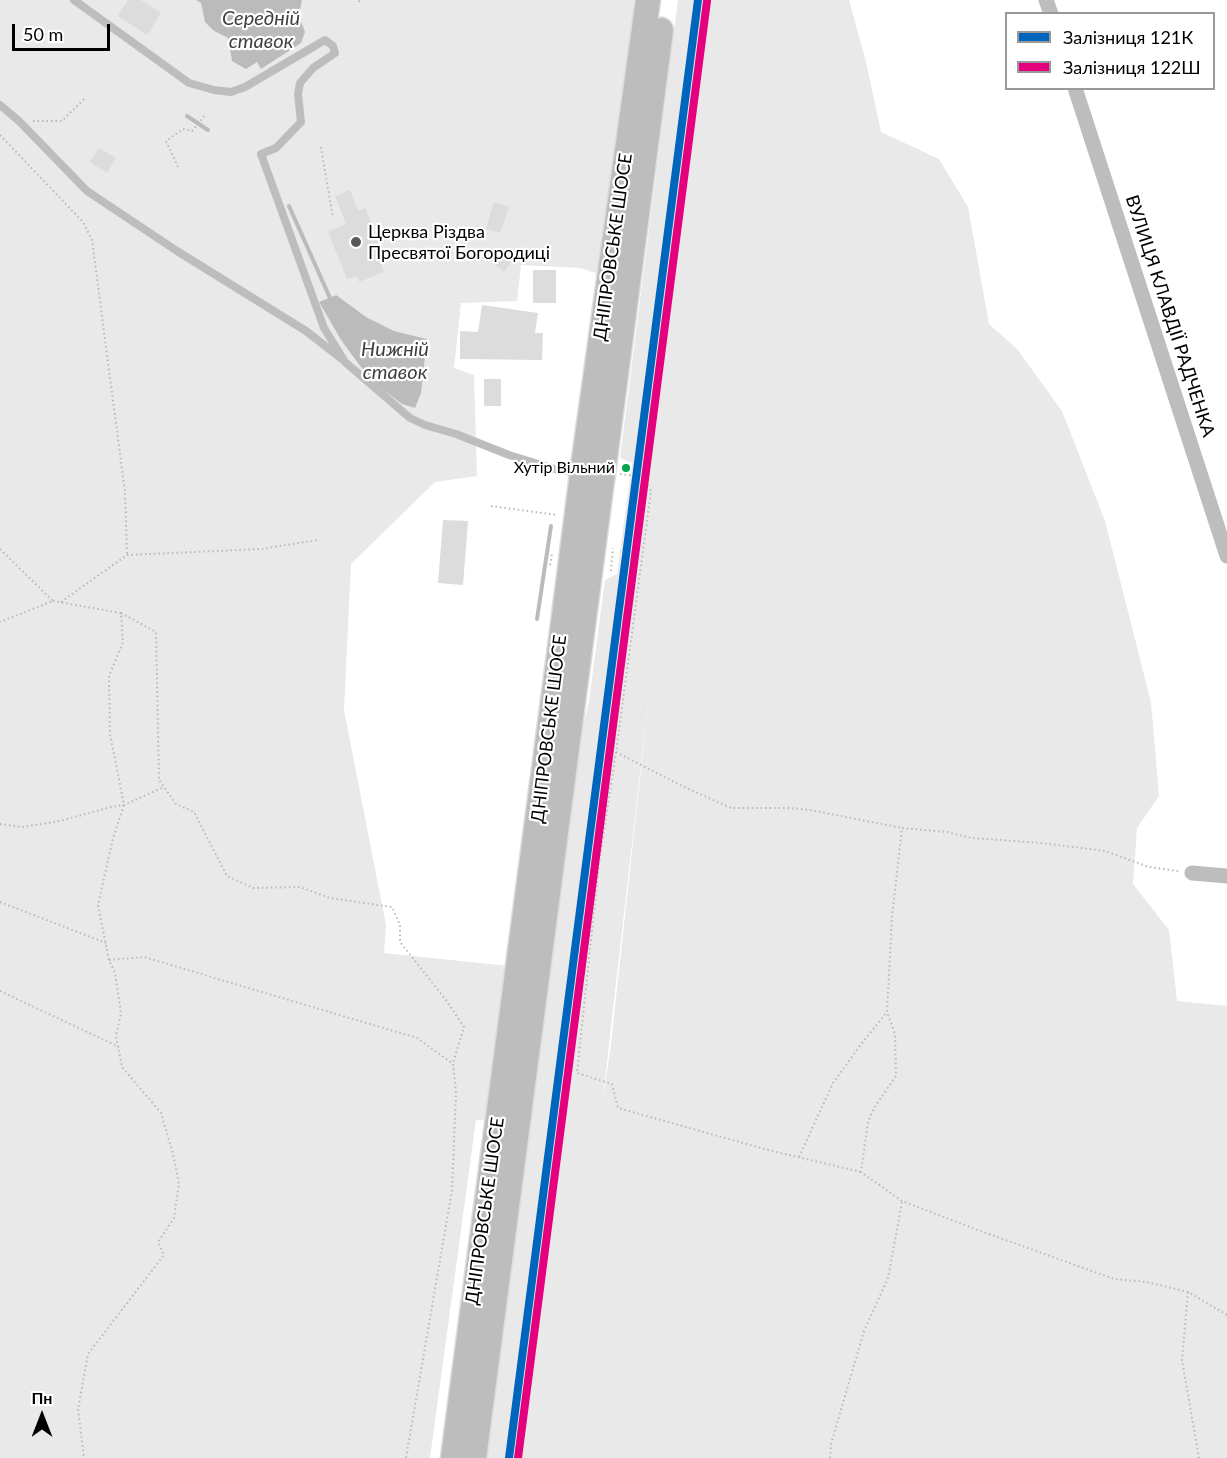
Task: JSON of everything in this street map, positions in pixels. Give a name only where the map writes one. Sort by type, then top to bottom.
[{"type":"main road","name":"ДНІПРОВСЬКЕ ШОСЕ","points":[[474,1458],[648,0]]},
{"type":"main road","name":"ДНІПРОВСЬКЕ ШОСЕ","points":[[453,1458],[558,663],[593,470],[664,0]]},
{"type":"street","name":"ВУЛИЦЯ КЛАВДІЇ РАДЧЕНКА","points":[[1076,90],[1227,556]]},
{"type":"street","points":[[1192,873],[1227,876]]},
{"type":"lane","points":[[74,0],[189,83],[214,90],[231,92],[245,87],[325,40],[333,46],[335,53],[313,68],[300,83],[298,94],[301,122],[276,148],[261,154],[324,328],[345,362]]},
{"type":"lane","points":[[0,105],[19,121],[87,190],[177,251],[306,331],[410,418],[508,455],[558,470],[593,470]]},
{"type":"path","points":[[19,121],[62,121],[85,98]]},
{"type":"path","points":[[178,167],[166,141],[183,129],[192,131],[206,114]]},
{"type":"path","points":[[0,135],[83,222],[93,240],[125,492],[127,555]]},
{"type":"path","points":[[321,147],[333,218]]},
{"type":"path","points":[[593,470],[636,476],[644,480],[651,491],[599,864],[576,1073],[612,1084],[618,1108],[768,1150],[861,1172],[902,1201],[1114,1279],[1147,1281],[1188,1292],[1227,1315]]},
{"type":"path","points":[[490,506],[557,515]]},
{"type":"path","points":[[61,602],[127,555],[261,549],[318,540]]},
{"type":"path","points":[[0,549],[53,601]]},
{"type":"path","points":[[0,622],[53,601],[122,613],[156,632],[159,780],[176,804],[194,812],[227,876],[253,888],[300,887],[330,898],[392,907],[400,926],[400,942],[446,1000],[464,1027],[453,1064],[456,1093],[452,1190],[406,1458]]},
{"type":"path","points":[[84,1458],[78,1409],[88,1354],[164,1255],[158,1242],[174,1218],[179,1184],[161,1113],[122,1067],[116,1036],[121,1013],[115,973],[109,960],[98,905],[113,838],[124,806],[110,734],[109,676],[123,642],[122,613]]},
{"type":"path","points":[[616,752],[731,808],[810,810],[902,828],[947,832],[972,838],[1042,843],[1105,851],[1149,867],[1192,873]]},
{"type":"path","points":[[0,824],[22,827],[60,821],[111,807],[124,806],[164,787]]},
{"type":"path","points":[[861,1172],[868,1122],[874,1108],[896,1076],[895,1034],[887,1012],[892,917],[902,828]]},
{"type":"path","points":[[0,902],[106,944]]},
{"type":"path","points":[[109,960],[144,957],[417,1038],[453,1064]]},
{"type":"path","points":[[0,991],[118,1047]]},
{"type":"path","points":[[799,1157],[832,1083],[887,1012]]},
{"type":"path","points":[[831,1458],[831,1443],[864,1331],[888,1278],[902,1201]]},
{"type":"path","points":[[1188,1292],[1182,1360],[1199,1458]]},
{"type":"shaded area","points":[[0,0],[196,0],[201,3],[214,31],[228,38],[232,61],[257,62],[261,68],[305,32],[299,16],[302,0],[648,0],[609,277],[580,268],[521,265],[517,301],[461,303],[454,368],[474,375],[477,476],[435,482],[351,564],[344,710],[386,925],[384,953],[518,967],[498,1119],[476,1120],[430,1458],[0,1458]],"holes":[[[335,296],[366,317],[394,331],[427,339],[415,408],[402,404],[378,386],[341,340],[319,302]]]},
{"type":"shaded area","points":[[678,0],[849,0],[866,62],[881,132],[939,159],[968,207],[989,324],[1017,349],[1062,411],[1105,521],[1151,702],[1159,796],[1137,828],[1133,884],[1169,930],[1177,1001],[1227,1006],[1227,1458],[474,1458],[553,855],[589,701],[605,580],[617,574],[632,463],[620,458]],"holes":[[[651,677],[611,1044],[602,1106]]]},
{"type":"water","name":"Середній ставок","points":[[196,0],[302,0],[299,16],[305,32],[301,43],[261,69],[257,62],[246,69],[232,61],[228,38],[214,31],[205,22],[201,3]]},
{"type":"water","name":"Нижній ставок","points":[[336,295],[366,317],[394,331],[427,339],[421,393],[415,408],[402,404],[378,386],[341,340],[319,302]]},
{"type":"building","points":[[128,0],[141,0],[161,13],[147,35],[118,16]]},
{"type":"building","points":[[99,148],[116,158],[107,173],[90,162]]},
{"type":"building","name":"Церква Різдва Пресвятої Богородиці","points":[[350,190],[358,211],[365,208],[384,253],[378,256],[384,272],[359,282],[357,276],[347,279],[328,232],[346,224],[335,196]]},
{"type":"building","points":[[494,202],[509,207],[500,233],[486,229]]},
{"type":"building","points":[[504,253],[513,259],[504,272],[495,265]]},
{"type":"building","points":[[533,270],[556,270],[556,303],[533,303]]},
{"type":"building","points":[[482,305],[538,313],[535,333],[543,333],[542,360],[460,359],[460,331],[478,332]]},
{"type":"building","points":[[484,379],[501,379],[501,406],[484,406]]},
{"type":"building","points":[[443,520],[468,521],[463,585],[438,583]]},
{"type":"waterway","points":[[187,116],[208,130]]},
{"type":"waterway","points":[[289,206],[330,298]]},
{"type":"waterway","points":[[537,619],[551,526]]},
{"type":"rail line","name":"121К","points":[[509,1458],[698,0]]},
{"type":"rail line","name":"122Ш","points":[[518,1458],[707,1]]},
{"type":"place","name":"Церква Різдва Пресвятої Богородиці","points":[[356,242]]},
{"type":"place","name":"Хутір Вільний","points":[[626,468]]}]
